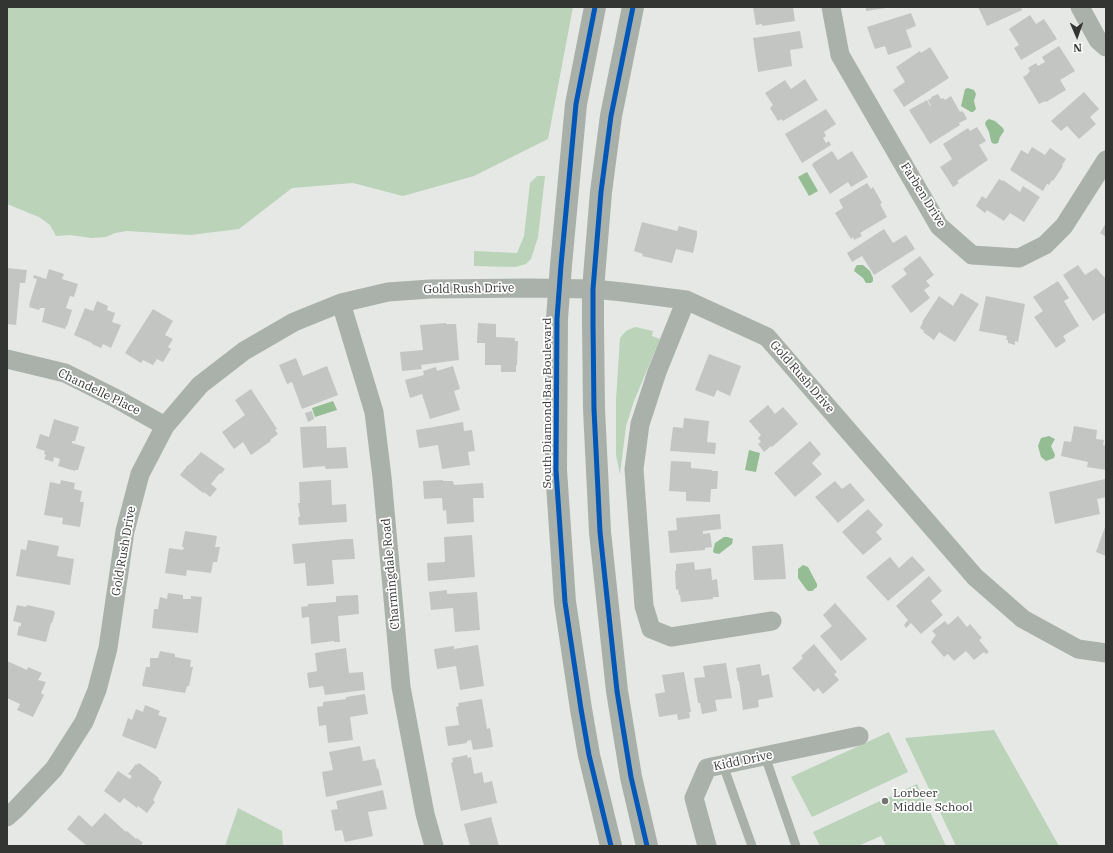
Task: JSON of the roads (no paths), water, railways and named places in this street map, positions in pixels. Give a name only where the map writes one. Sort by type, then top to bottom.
[{"type":"main road","name":"South Diamond Bar Boulevard","points":[[595,7],[576,104],[559,288],[557,319],[556,470],[565,602],[580,709],[589,755],[611,846]]},
{"type":"main road","points":[[633,7],[611,116],[601,192],[593,289],[594,409],[600,532],[617,691],[631,777],[647,846]]},
{"type":"street","name":"Farben Drive","points":[[831,7],[840,55],[939,226],[972,255],[1018,258],[1045,245],[1064,226],[1106,160]]},
{"type":"street","points":[[1080,7],[1098,40],[1106,47]]},
{"type":"street","name":"Gold Rush Drive","points":[[7,817],[54,768],[84,722],[94,697],[108,648],[125,531],[140,474],[164,426],[200,385],[244,352],[294,322],[341,303],[388,292],[430,289],[559,288],[593,289],[686,300],[767,337],[975,577],[1023,619],[1078,649],[1106,653]]},
{"type":"street","points":[[686,300],[657,372],[640,424],[634,469],[644,606],[651,629],[671,636],[772,621]]},
{"type":"street","name":"Charmingdale Road","points":[[341,303],[374,412],[383,484],[401,687],[425,814],[434,846]]},
{"type":"street","name":"Chandelle Place","points":[[7,359],[65,373],[115,398],[164,426]]},
{"type":"street","name":"Kidd Drive","points":[[708,846],[694,798],[707,768],[859,736]]},
{"type":"lane","points":[[765,756],[796,846]]},
{"type":"lane","points":[[723,765],[752,846]]},
{"type":"place","name":"Lorbeer Middle School","points":[[885,801]]}]
